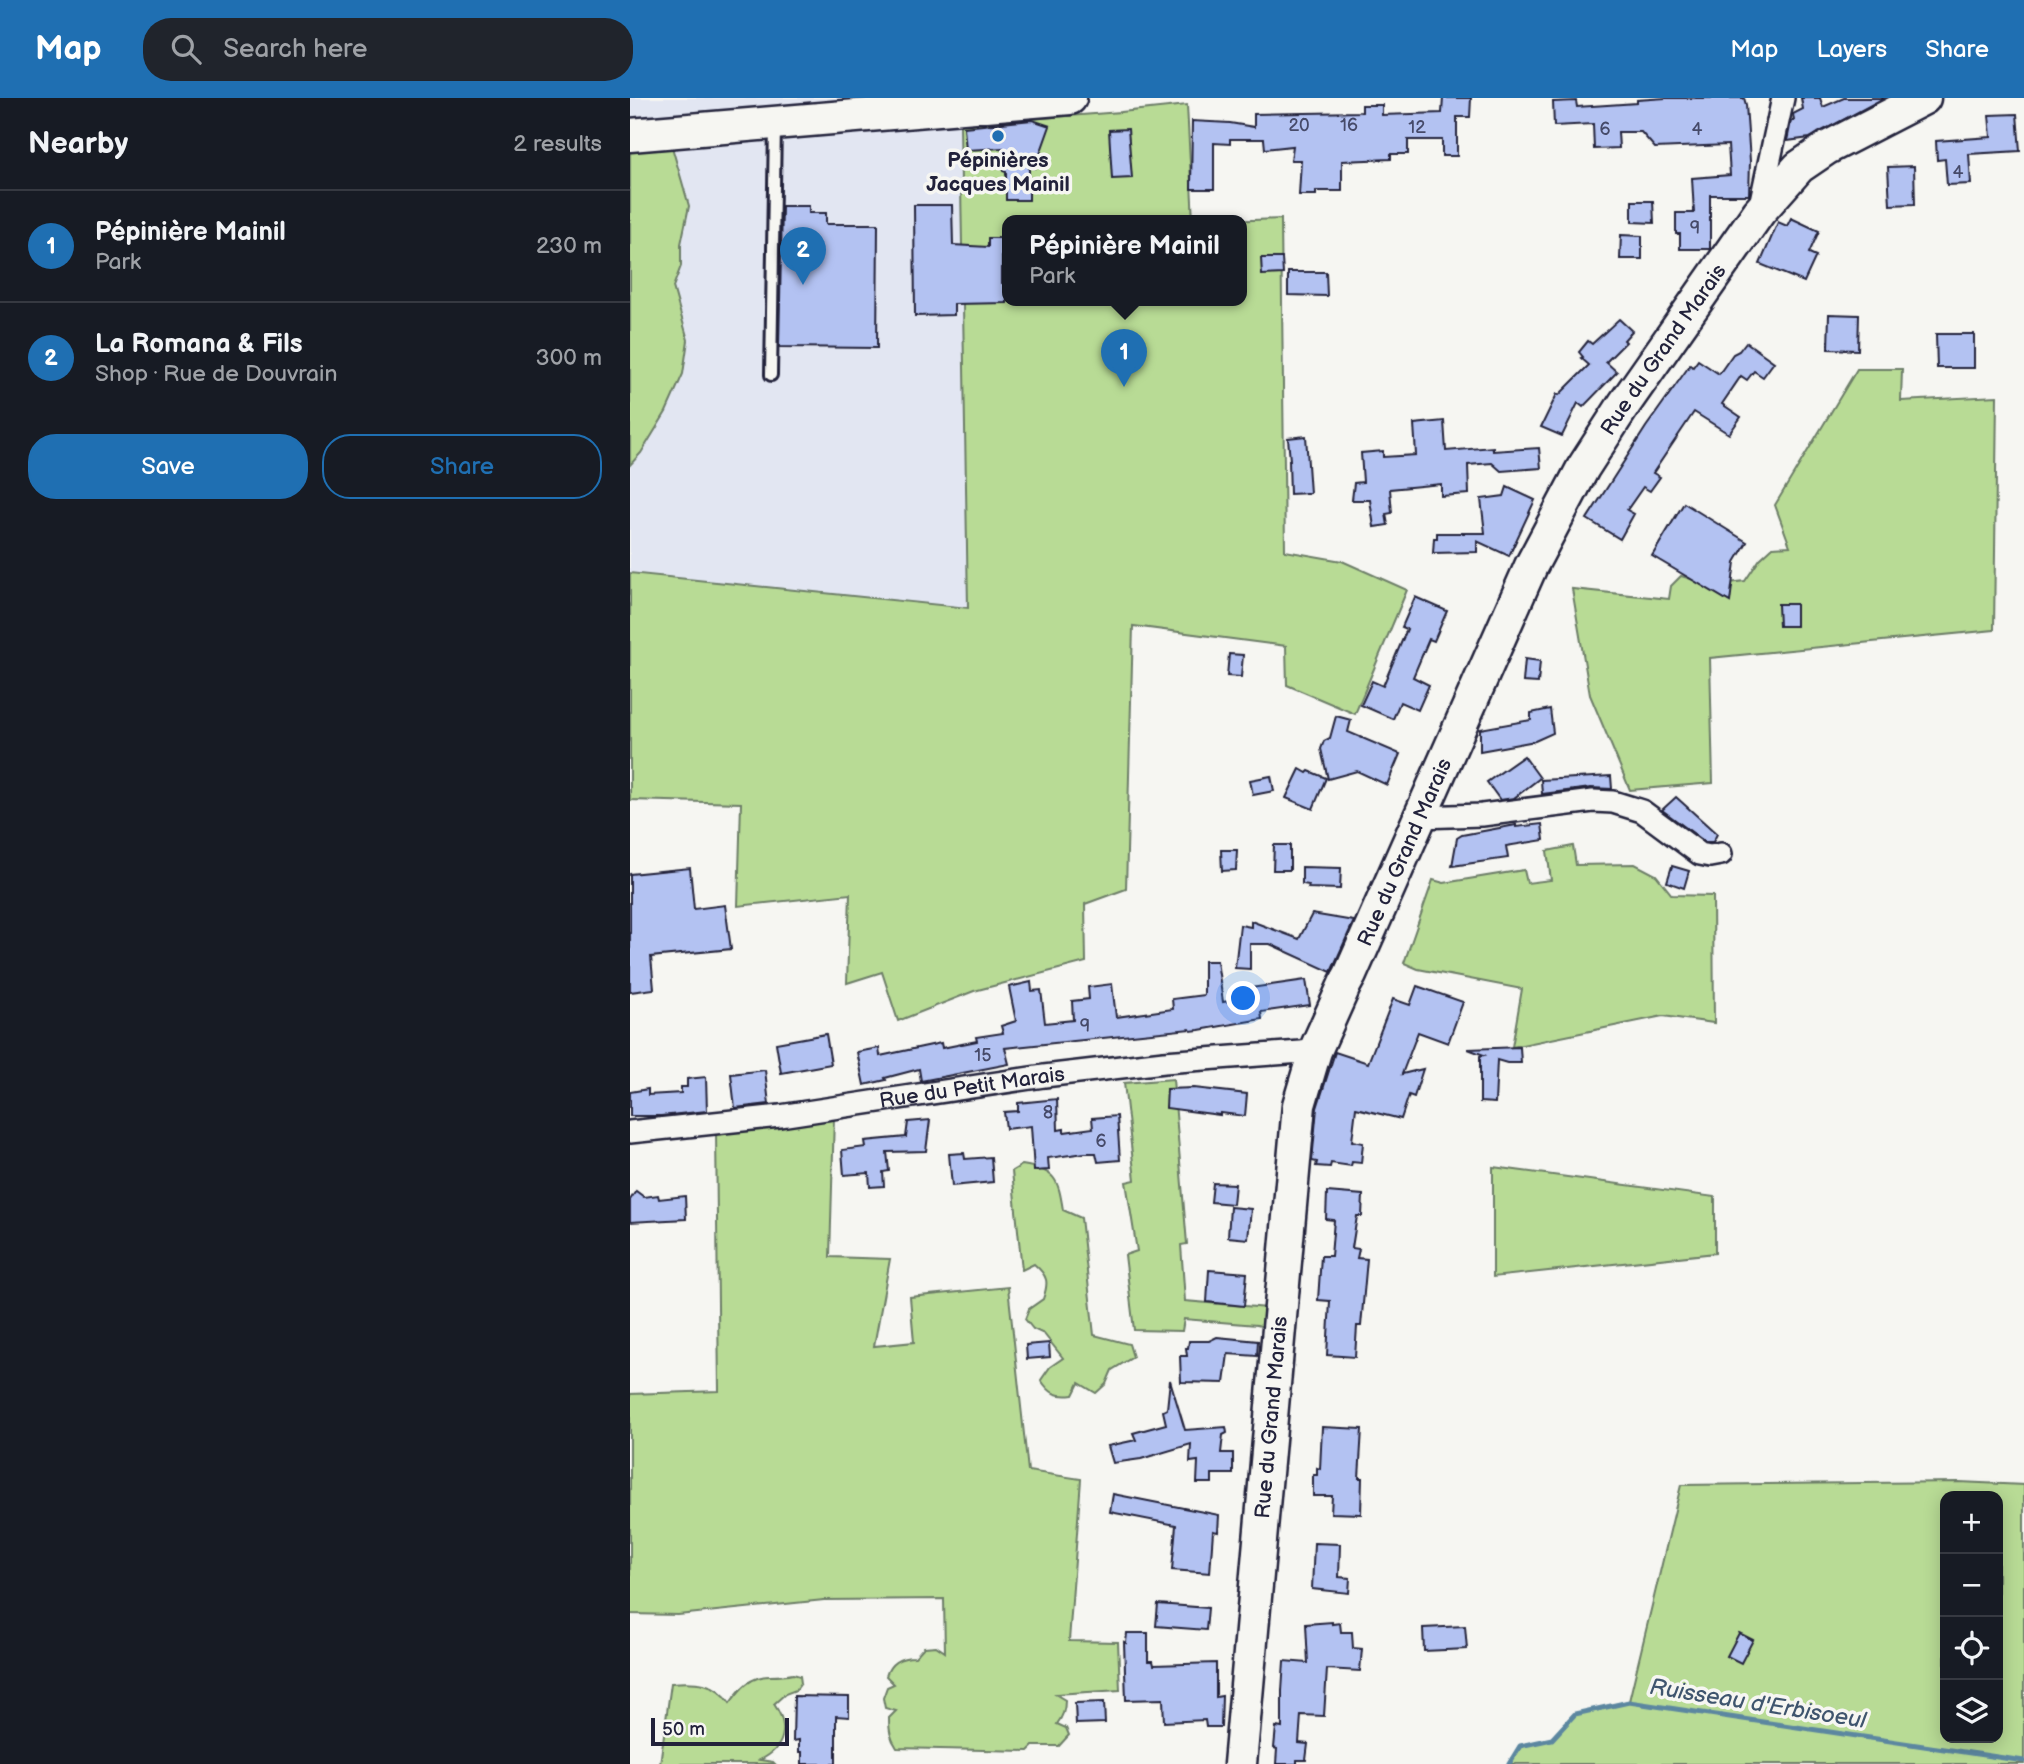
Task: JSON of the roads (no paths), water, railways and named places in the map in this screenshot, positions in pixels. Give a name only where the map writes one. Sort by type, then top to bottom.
[{"type":"street","points":[[630,135],[1070,98]]},
{"type":"street","points":[[1759,212],[1783,98]]},
{"type":"street","name":"Rue du Grand Marais","points":[[1240,1764],[1299,1105],[1315,1051],[1531,566],[1583,468],[1625,403],[1759,212],[1799,167],[1857,131],[1924,98]]},
{"type":"street","points":[[1419,817],[1482,815],[1593,801],[1613,802],[1642,811],[1700,854],[1721,854]]},
{"type":"street","name":"Rue du Petit Marais","points":[[630,1132],[780,1116],[1044,1076],[1164,1062],[1315,1051]]},
{"type":"lane","points":[[771,375],[775,123]]},
{"type":"waterway","name":"Ruisseau d'Erbisoeul","points":[[1509,1764],[1520,1746],[1552,1739],[1575,1714],[1629,1702],[2024,1761]]},
{"type":"place","name":"Pépinières Jacques Mainil","points":[[998,136]]},
{"type":"place","name":"La Romana & Fils","points":[[803,285]]},
{"type":"place","name":"Pépinière Mainil","points":[[1124,387]]}]
